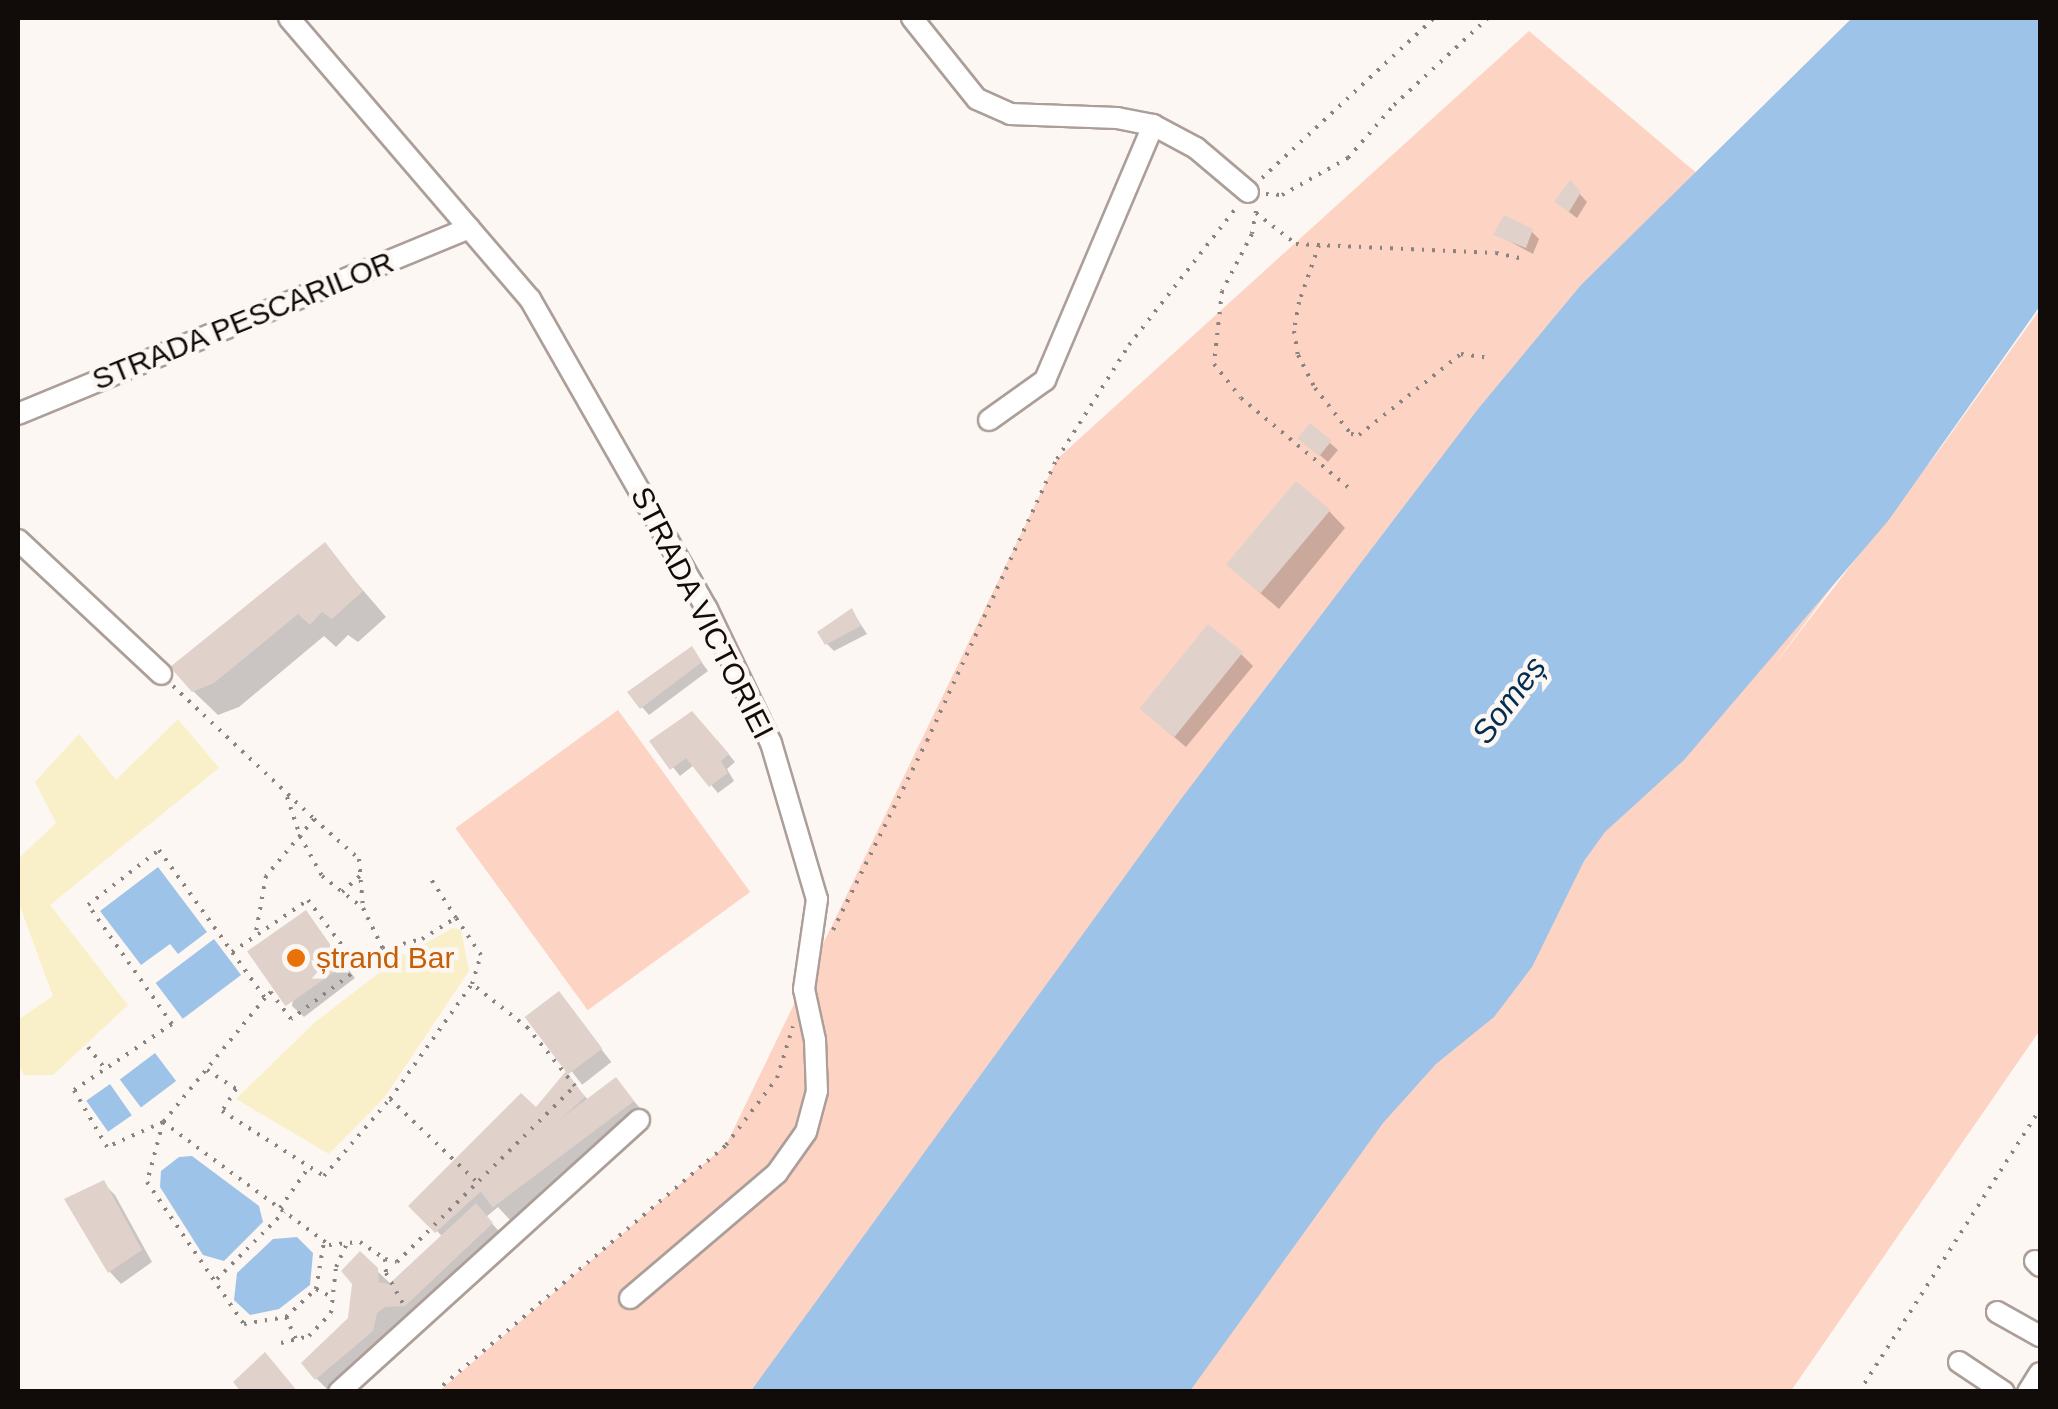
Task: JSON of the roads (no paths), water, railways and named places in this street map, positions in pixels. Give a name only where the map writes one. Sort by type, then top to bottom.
[{"type":"street","name":"STRADA VICTORIEI","points":[[289,18],[530,298],[707,608],[771,744],[817,898],[804,989],[815,1040],[816,1091],[806,1132],[777,1173],[630,1298]]},
{"type":"street","points":[[912,18],[977,99],[1010,114],[1117,118],[1153,124],[1196,148],[1248,192]]},
{"type":"street","points":[[989,420],[1045,380],[1153,124]]},
{"type":"street","name":"STRADA PESCARILOR","points":[[18,414],[469,228]]},
{"type":"street","points":[[18,540],[161,674]]},
{"type":"street","points":[[339,1392],[639,1120]]},
{"type":"street","points":[[1997,1312],[2040,1336]]},
{"type":"street","points":[[1959,1362],[2004,1392]]},
{"type":"street","points":[[2028,1392],[2040,1373]]},
{"type":"water","name":"Someș","points":[[1852,18],[2040,18],[2040,306],[1888,521],[1684,760],[1605,832],[1584,861],[1532,967],[1494,1017],[1436,1064],[1383,1123],[1190,1391],[751,1391],[1181,799],[1478,409],[1581,285]]},
{"type":"water","points":[[158,867],[207,932],[178,954],[170,944],[141,965],[100,911]]},
{"type":"water","points":[[214,939],[241,975],[183,1019],[156,983]]},
{"type":"water","points":[[155,1053],[176,1081],[141,1107],[120,1079]]},
{"type":"water","points":[[110,1084],[132,1115],[108,1132],[86,1101]]},
{"type":"water","points":[[192,1156],[259,1206],[263,1222],[224,1261],[203,1255],[160,1187],[161,1171],[179,1157]]},
{"type":"water","points":[[297,1237],[313,1253],[310,1285],[279,1309],[250,1315],[234,1300],[237,1273],[273,1239]]},
{"type":"place","name":"ștrand Bar","points":[[296,958]]}]
